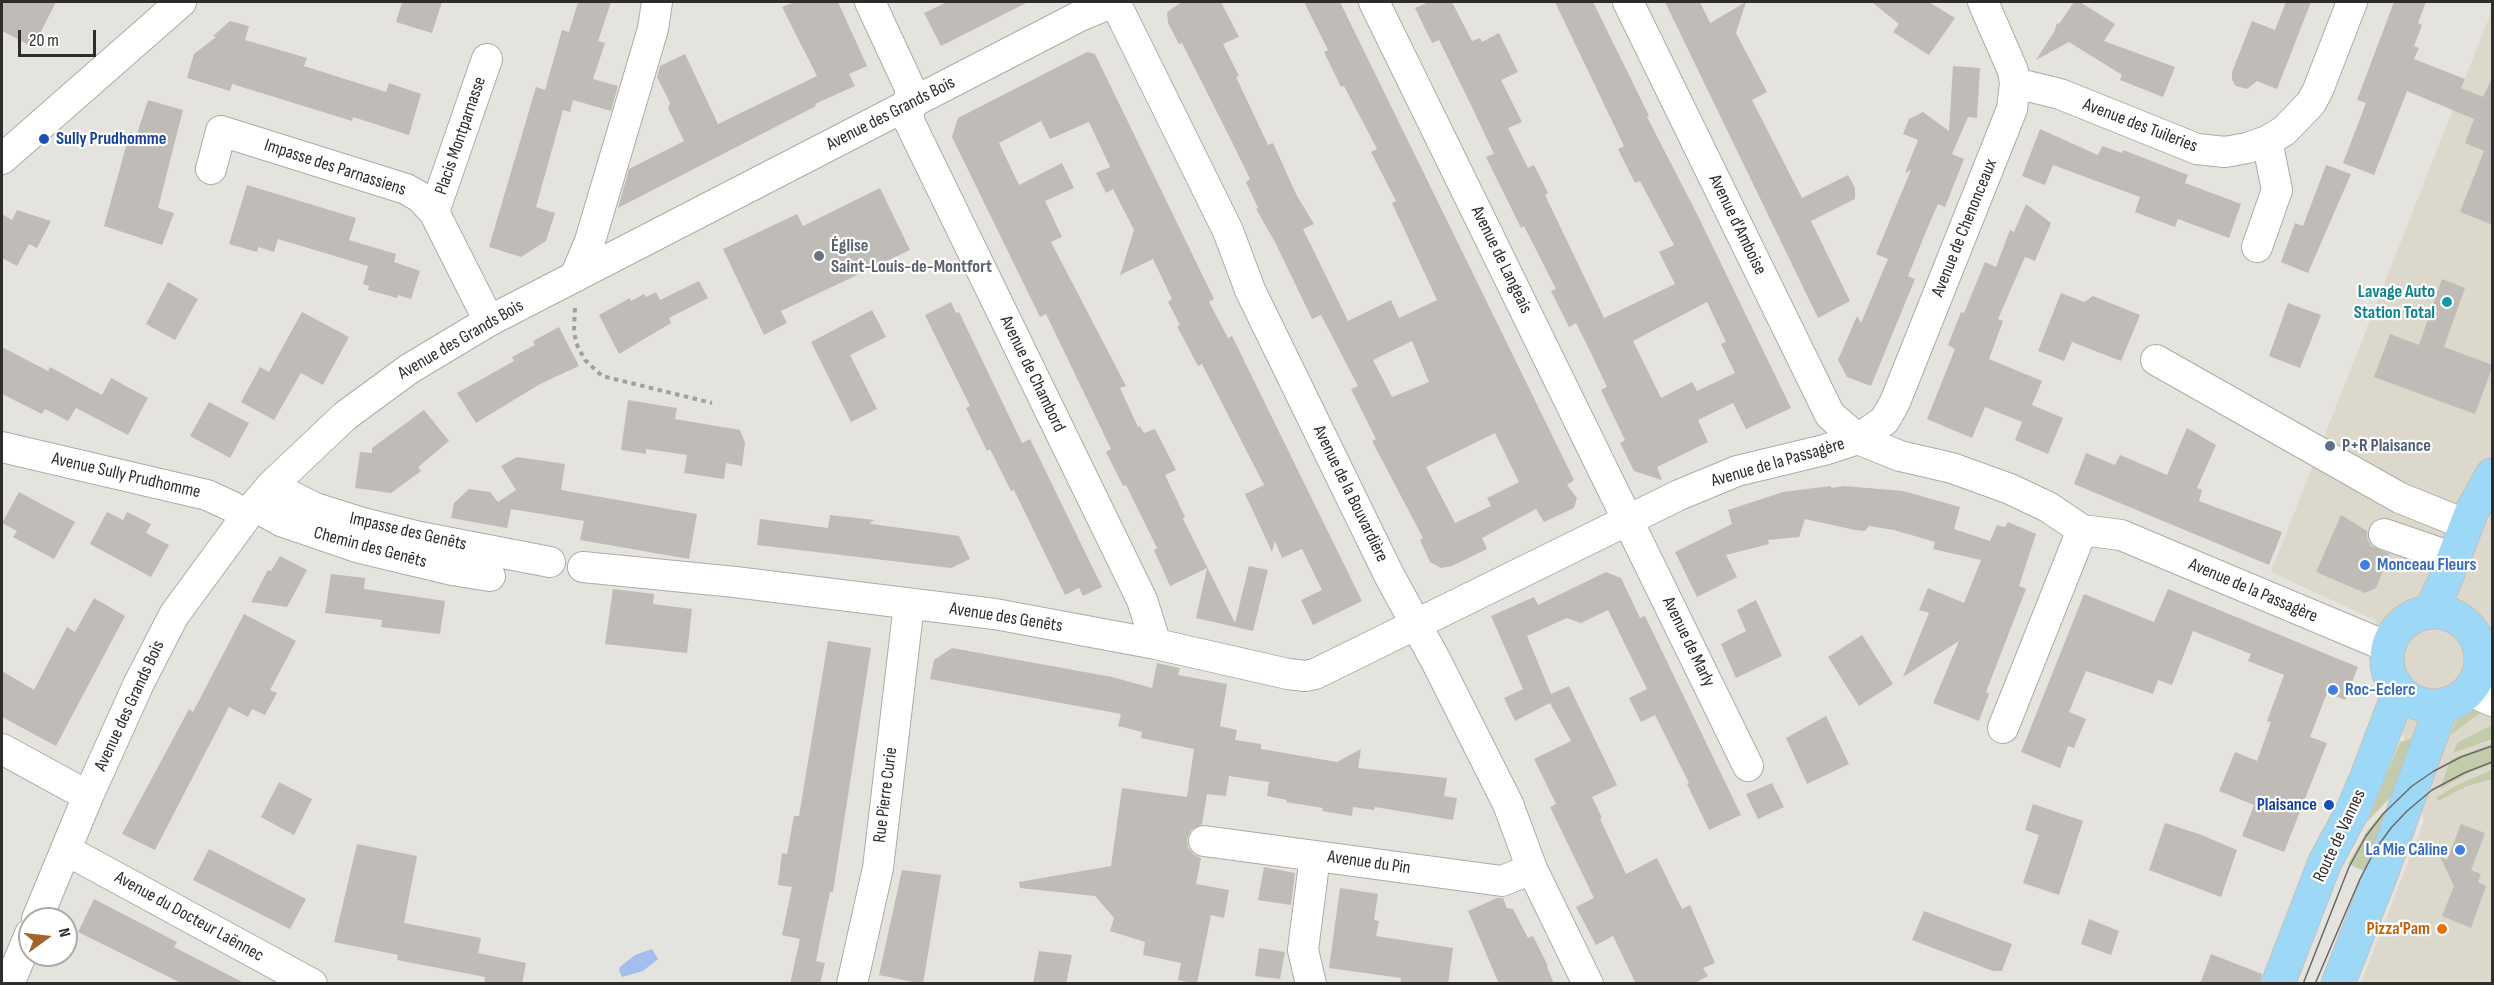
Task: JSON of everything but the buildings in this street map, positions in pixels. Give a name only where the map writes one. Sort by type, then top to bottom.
[{"type":"main road","points":[[2443,615],[2454,558],[2467,525],[2493,475]]},
{"type":"main road","points":[[2476,687],[2435,707],[2417,704],[2396,686],[2388,672],[2388,647],[2392,637],[2406,621],[2443,615],[2457,607],[2489,519],[2493,500]]},
{"type":"main road","points":[[2338,984],[2382,874],[2438,716],[2476,687],[2479,642],[2473,632],[2443,615]]},
{"type":"main road","name":"Route de Vannes","points":[[2278,984],[2325,862],[2352,812],[2366,779],[2395,703],[2396,686]]},
{"type":"street","points":[[2,159],[181,2]]},
{"type":"street","points":[[574,288],[653,29],[657,2]]},
{"type":"street","name":"Avenue de Chambord","points":[[870,2],[910,88],[909,120],[1142,600],[1156,644]]},
{"type":"street","name":"Avenue des Grands Bois","points":[[42,907],[88,796],[143,675],[174,615],[256,503],[315,442],[375,393],[437,350],[489,321],[574,288],[910,104],[1080,16],[1115,2]]},
{"type":"street","name":"Avenue de la Bouvardière","points":[[1115,2],[1228,231],[1250,290],[1415,625],[1436,661],[1508,804],[1532,869],[1588,984]]},
{"type":"street","name":"Avenue de Langeais","points":[[1374,2],[1627,519]]},
{"type":"street","name":"Avenue d'Amboise","points":[[1629,2],[1830,415],[1858,439]]},
{"type":"street","name":"Avenue de Chenonceaux","points":[[1858,439],[1890,414],[2012,109],[2014,83],[2009,60],[1983,2]]},
{"type":"street","name":"Avenue des Tuileries","points":[[2014,83],[2060,94],[2197,149],[2225,152],[2267,141],[2293,124],[2311,103],[2352,2]]},
{"type":"street","name":"Placis Montparnasse","points":[[434,212],[487,59]]},
{"type":"street","name":"Impasse des Parnassiens","points":[[211,169],[221,131],[406,189],[420,197],[434,212],[489,321]]},
{"type":"street","points":[[2257,247],[2277,190],[2267,141]]},
{"type":"street","points":[[2156,360],[2400,498],[2467,525]]},
{"type":"street","name":"Avenue de la Passagère","points":[[1415,625],[1627,519],[1737,471],[1824,450],[1858,439],[1900,456],[1952,468],[2010,489],[2048,507],[2082,530],[2121,535],[2388,647]]},
{"type":"street","name":"Avenue Sully Prudhomme","points":[[2,447],[207,495],[233,507],[256,503]]},
{"type":"street","name":"Impasse des Genêts","points":[[256,503],[315,508],[420,537],[550,562]]},
{"type":"street","name":"Chemin des Genêts","points":[[256,503],[281,521],[302,530],[360,548],[490,576]]},
{"type":"street","name":"Avenue de Marly","points":[[1627,519],[1748,765]]},
{"type":"street","points":[[2004,728],[2082,530]]},
{"type":"street","points":[[2385,534],[2454,558]]},
{"type":"street","name":"Avenue des Genêts","points":[[582,567],[735,582],[995,614],[1156,644],[1305,676],[1326,669],[1415,625]]},
{"type":"street","name":"Rue Pierre Curie","points":[[852,984],[878,868],[909,604]]},
{"type":"street","points":[[2,748],[88,796]]},
{"type":"street","name":"Avenue du Pin","points":[[1204,841],[1503,881],[1532,869]]},
{"type":"street","name":"Avenue du Docteur Laënnec","points":[[66,850],[312,984]]},
{"type":"street","points":[[1311,984],[1303,950],[1315,856]]},
{"type":"street","points":[[9,984],[18,963]]},
{"type":"path","points":[[574,288],[576,305],[573,329],[576,343],[585,360],[602,376],[712,403]]},
{"type":"shaded area","points":[[2492,10],[2492,983],[2361,983],[2424,821],[2375,620],[2271,572]]},
{"type":"green space","points":[[2479,706],[2485,709],[2451,733],[2460,713],[2468,707]]},
{"type":"green space","points":[[2492,725],[2492,739],[2453,753],[2457,743]]},
{"type":"green space","points":[[2420,736],[2402,785],[2367,822],[2400,742]]},
{"type":"green space","points":[[2492,744],[2492,764],[2468,773],[2440,789],[2451,759]]},
{"type":"green space","points":[[2492,770],[2492,779],[2467,786],[2438,801],[2436,798],[2455,786]]},
{"type":"green space","points":[[2399,794],[2367,872],[2348,864],[2367,831]]},
{"type":"water","points":[[652,949],[658,959],[643,971],[622,977],[620,967],[635,955]]},
{"type":"tram line","points":[[2303,984],[2349,867],[2366,836],[2383,814],[2412,786],[2434,771],[2461,757],[2492,746]]},
{"type":"tram line","points":[[2315,984],[2360,879],[2375,850],[2391,828],[2432,790],[2464,773],[2492,762]]},
{"type":"place","name":"Sully Prudhomme","points":[[44,139]]},
{"type":"place","name":"Église Saint-Louis-de-Montfort","points":[[819,256]]},
{"type":"place","name":"Lavage Auto Station Total","points":[[2447,302]]},
{"type":"place","name":"P+R Plaisance","points":[[2330,446]]},
{"type":"place","name":"Monceau Fleurs","points":[[2365,565]]},
{"type":"place","name":"Roc-Eclerc","points":[[2333,690]]},
{"type":"place","name":"Plaisance","points":[[2329,805]]},
{"type":"place","name":"La Mie Câline","points":[[2460,850]]},
{"type":"place","name":"Pizza'Pam","points":[[2442,929]]}]
